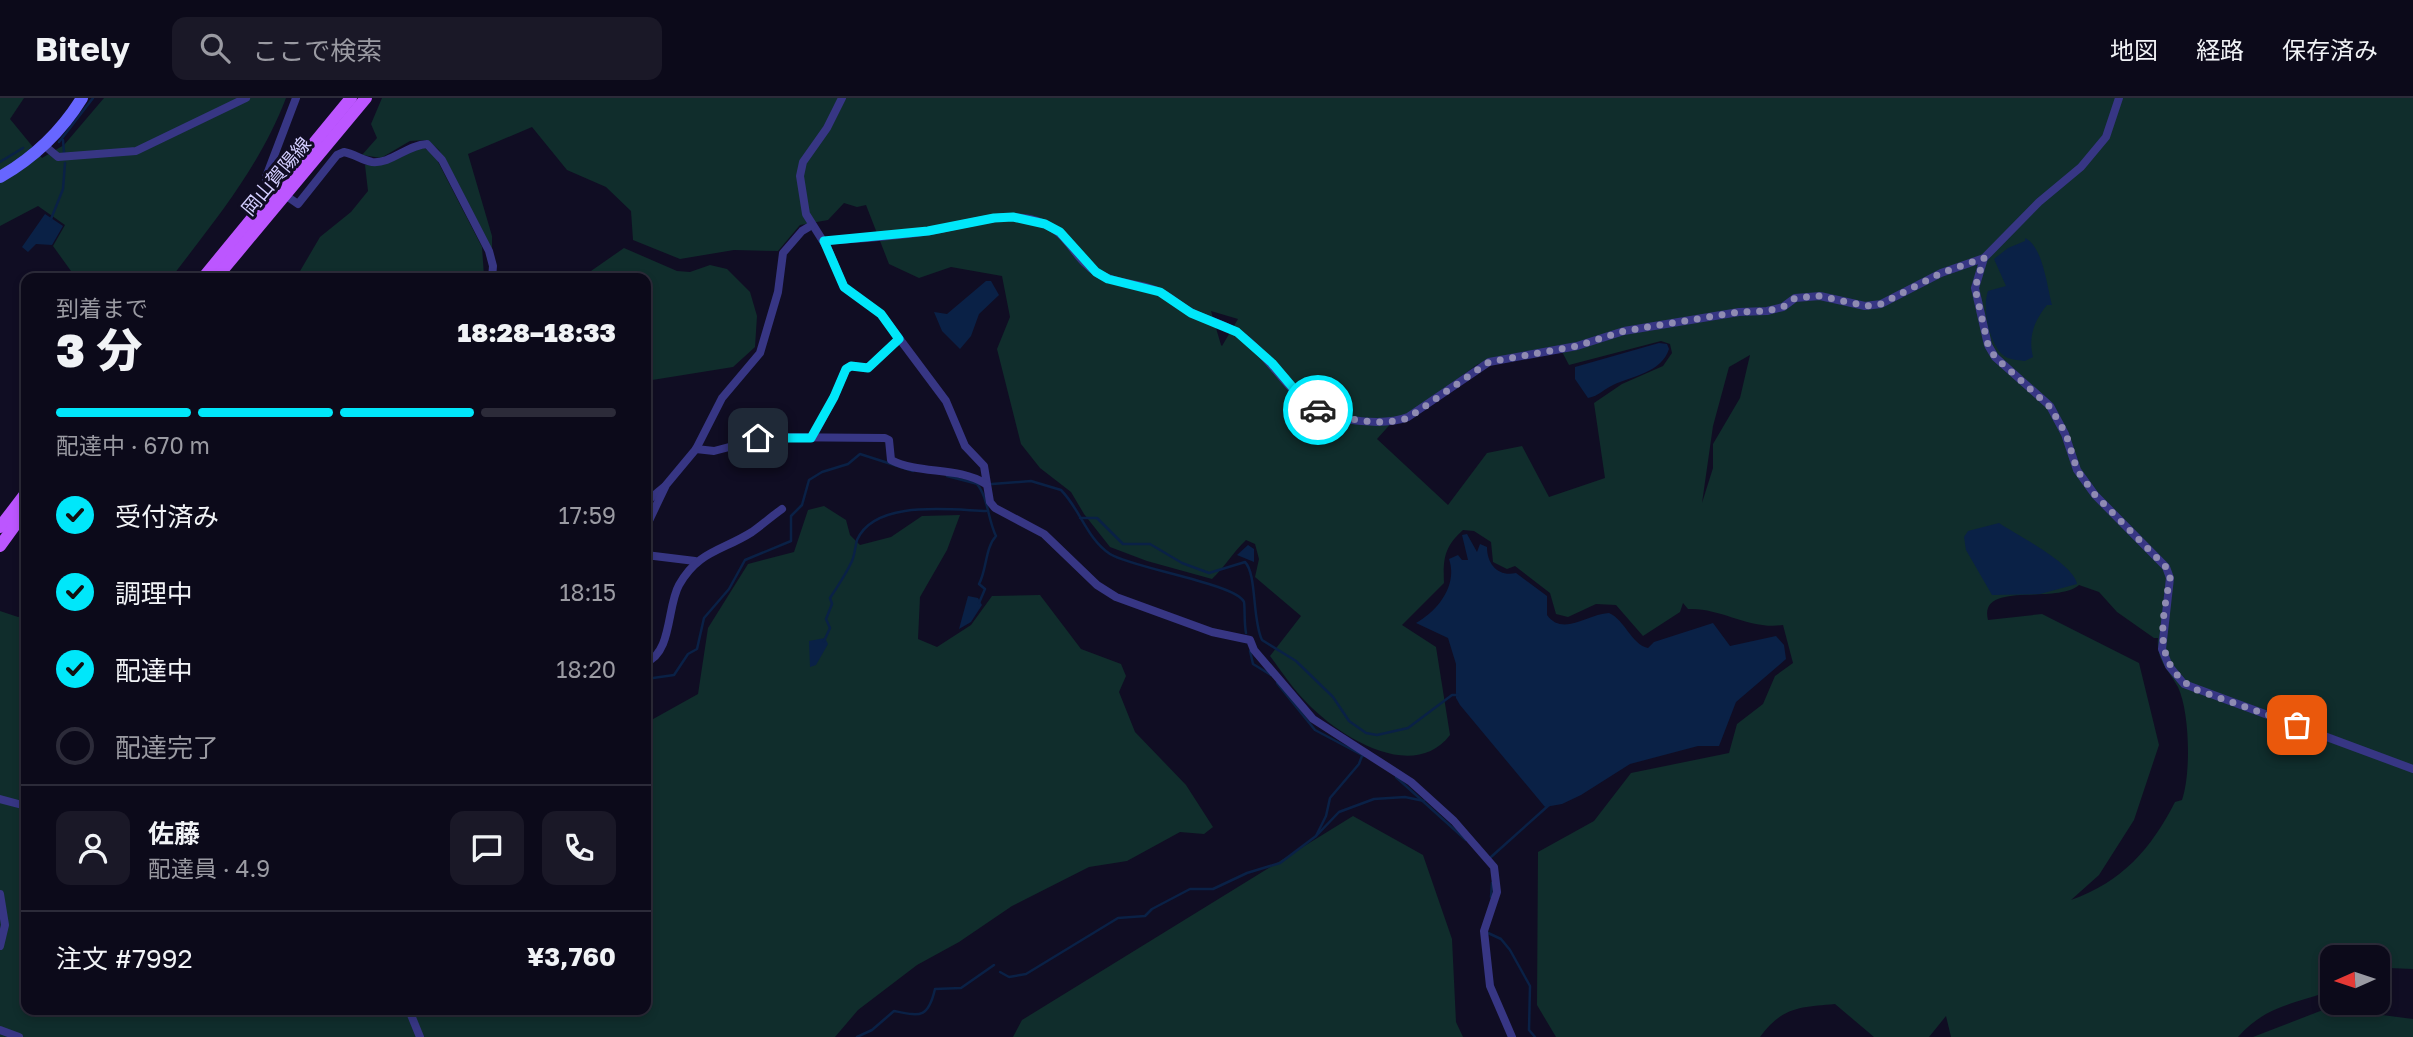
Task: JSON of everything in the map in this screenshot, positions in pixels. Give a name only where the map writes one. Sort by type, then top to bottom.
[{"type":"main road","points":[[0,177],[45,146],[66,124],[82,98]]},
{"type":"main road","name":"岡山賀陽線","points":[[207,273],[351,98]]},
{"type":"main road","name":"岡山賀陽線","points":[[220,273],[366,98]]},
{"type":"main road","points":[[0,527],[21,500]]},
{"type":"main road","points":[[0,545],[21,517]]},
{"type":"street","points":[[45,146],[58,157],[136,151],[246,98]]},
{"type":"street","points":[[268,199],[266,177],[296,98]]},
{"type":"street","points":[[842,98],[827,128],[803,162],[800,176],[806,214],[824,241],[844,287],[881,314],[946,401],[965,446],[984,466],[990,502],[995,508],[1044,534],[1097,585],[1116,597],[1212,632],[1250,640],[1254,650],[1313,719],[1328,732],[1386,764],[1433,801],[1494,867],[1497,892],[1485,930],[1490,986],[1511,1037]]},
{"type":"street","points":[[824,241],[928,231],[994,218],[1013,217],[1045,224],[1060,232],[1096,272],[1108,279],[1160,292],[1191,313],[1237,332],[1272,363],[1300,396],[1316,409],[1333,415],[1394,423],[1408,418],[1489,362],[1577,346],[1624,331],[1739,312],[1767,311],[1783,307],[1795,298],[1820,296],[1866,306],[1881,304],[1941,273],[1984,258],[2106,137],[2119,98]]},
{"type":"street","points":[[285,195],[298,204],[337,155],[344,152],[370,162],[382,162],[409,148],[427,144],[442,160],[489,251],[491,273]]},
{"type":"street","points":[[651,498],[666,485],[696,449],[722,397],[760,353],[778,292],[783,253],[802,231],[812,225]]},
{"type":"street","points":[[1984,258],[1975,288],[1988,345],[1995,357],[2050,407],[2066,434],[2077,470],[2095,495],[2166,567],[2170,578],[2162,649],[2169,666],[2184,684],[2413,769]]},
{"type":"street","points":[[811,438],[846,369],[851,366],[868,368],[899,339]]},
{"type":"street","points":[[696,449],[714,451],[767,437],[885,438],[889,440],[891,460],[902,466],[963,475],[986,484]]},
{"type":"street","points":[[651,516],[666,485]]},
{"type":"street","points":[[651,658],[663,643],[675,593],[695,561],[708,552],[752,532],[782,509]]},
{"type":"street","points":[[651,556],[695,561]]},
{"type":"street","points":[[0,799],[21,805]]},
{"type":"street","points":[[0,894],[5,925],[0,946]]},
{"type":"street","points":[[411,1015],[420,1037]]},
{"type":"street","points":[[0,1030],[19,1037]]},
{"type":"green space","points":[[0,98],[24,98],[10,119],[42,158],[64,145],[104,98],[286,98],[250,170],[175,273],[72,273],[53,246],[65,225],[38,206],[0,226]]},
{"type":"green space","points":[[382,98],[2413,98],[2413,969],[2390,968],[2390,945],[2320,945],[2320,994],[2270,1012],[2238,1037],[1951,1037],[1946,1016],[1929,1037],[1874,1037],[1835,1004],[1793,1010],[1776,1020],[1760,1037],[1556,1037],[1537,1005],[1538,852],[1594,821],[1631,773],[1729,753],[1737,724],[1763,704],[1775,676],[1793,663],[1783,625],[1746,622],[1712,611],[1688,609],[1683,603],[1680,612],[1643,636],[1616,605],[1596,604],[1568,617],[1556,614],[1550,593],[1515,566],[1507,569],[1493,562],[1491,542],[1474,531],[1463,530],[1448,548],[1444,583],[1402,625],[1436,647],[1450,735],[1435,749],[1417,755],[1397,755],[1377,750],[1357,741],[1321,716],[1297,692],[1270,656],[1301,616],[1255,577],[1259,559],[1255,544],[1246,540],[1212,579],[1147,561],[1110,547],[1084,514],[1071,492],[1040,468],[1021,444],[997,349],[1010,317],[1002,276],[951,267],[919,278],[889,264],[866,205],[857,207],[844,203],[828,220],[800,225],[778,251],[734,250],[680,259],[633,240],[631,211],[606,187],[567,170],[532,127],[468,154],[492,236],[492,251],[439,150],[427,140],[410,141],[381,158],[362,155],[377,138],[371,124]],"holes":[[[1211,311],[1238,319],[1222,346],[1221,345]],[[1661,341],[1670,344],[1672,353],[1663,366],[1622,384],[1594,403],[1605,478],[1549,497],[1522,446],[1487,453],[1448,505],[1377,439],[1394,420],[1408,415],[1478,364],[1559,346],[1569,365]],[[1750,355],[1740,398],[1713,444],[1713,468],[1702,503],[1713,426],[1729,367]],[[2079,585],[2099,592],[2117,612],[2154,638],[2158,638],[2161,658],[2182,698],[2188,744],[2187,775],[2182,800],[2175,802],[2156,835],[2120,873],[2089,893],[2071,900],[2099,875],[2134,820],[2159,745],[2139,663],[2042,614],[1988,620],[1988,608],[1995,600],[2006,597],[2068,591]]]},
{"type":"green space","points":[[424,148],[434,154],[482,247],[484,273],[299,273],[320,237],[351,212],[368,191],[365,165],[390,161]]},
{"type":"green space","points":[[624,248],[677,271],[690,272],[710,265],[727,269],[750,292],[757,316],[755,347],[733,367],[651,380],[651,273],[588,273]]},
{"type":"green space","points":[[824,506],[846,520],[850,535],[860,545],[891,537],[922,516],[960,515],[947,550],[920,597],[918,639],[937,647],[971,625],[992,596],[1040,595],[1081,649],[1121,664],[1126,676],[1119,692],[1135,732],[1186,785],[1213,827],[1204,834],[1180,832],[1127,861],[1089,867],[1012,906],[959,942],[917,965],[858,1010],[835,1037],[0,1037],[0,611],[21,616],[21,1015],[651,1015],[651,720],[698,694],[708,628],[748,564],[794,552],[808,510]]},
{"type":"green space","points":[[1353,816],[1423,855],[1452,939],[1456,1022],[1463,1037],[1013,1037],[1022,1020]]},
{"type":"green space","points":[[2320,1011],[2320,1015],[2382,1015],[2413,1019],[2413,1037],[2253,1037]]},
{"type":"water","points":[[45,214],[63,226],[52,245],[36,244],[28,252],[22,247]]},
{"type":"water","points":[[2025,238],[2031,242],[2040,258],[2052,305],[2047,305],[2036,323],[2031,343],[2033,357],[2025,361],[2008,358],[1998,349],[1988,324],[1986,298],[1988,291],[2006,286],[1994,259],[2008,248],[2025,241]]},
{"type":"water","points":[[986,281],[991,281],[999,295],[979,314],[971,336],[960,349],[942,331],[934,312],[947,314]]},
{"type":"water","points":[[1659,343],[1667,344],[1669,349],[1660,363],[1595,396],[1588,398],[1575,379],[1575,367]]},
{"type":"water","points":[[1999,523],[2056,559],[2074,576],[2077,584],[2040,594],[1992,595],[1966,550],[1964,537],[1968,531]]},
{"type":"water","points":[[1467,534],[1477,552],[1480,544],[1487,547],[1489,559],[1495,568],[1504,573],[1516,573],[1547,596],[1547,615],[1560,624],[1576,623],[1609,613],[1615,616],[1637,642],[1648,648],[1654,642],[1713,623],[1730,646],[1776,636],[1784,645],[1786,659],[1736,702],[1719,746],[1698,746],[1630,764],[1581,795],[1562,804],[1545,807],[1460,705],[1456,698],[1456,664],[1448,638],[1416,623],[1432,612],[1444,596],[1451,578],[1449,559],[1458,555],[1462,560],[1468,560],[1462,535]]},
{"type":"water","points":[[1248,545],[1254,549],[1254,562],[1237,555]]},
{"type":"water","points":[[968,596],[978,598],[982,605],[971,622],[959,629]]},
{"type":"water","points":[[825,638],[828,644],[816,665],[810,667],[809,641]]},
{"type":"waterway","points":[[59,142],[93,98]]},
{"type":"waterway","points":[[63,140],[64,153]]},
{"type":"waterway","points":[[0,162],[23,148]]},
{"type":"waterway","points":[[51,219],[63,189],[65,163]]},
{"type":"waterway","points":[[651,678],[674,675],[688,654],[697,649],[704,618],[729,589],[745,560],[791,541],[791,516],[802,505],[809,480],[822,472],[848,464],[860,454],[913,471]]},
{"type":"waterway","points":[[947,476],[978,484]]},
{"type":"waterway","points":[[992,484],[1031,481],[1061,490],[1095,540],[1110,554],[1237,595],[1244,602],[1246,633]]},
{"type":"waterway","points":[[977,484],[996,536],[990,546],[979,584],[985,589],[979,603]]},
{"type":"waterway","points":[[824,641],[830,628],[826,619],[832,604],[830,598],[850,566],[857,540],[866,527],[880,518],[915,510],[986,511]]},
{"type":"waterway","points":[[1080,518],[1097,518],[1123,544],[1150,544],[1182,563],[1209,573],[1245,562],[1251,576],[1262,640],[1296,661],[1333,697],[1349,721],[1366,733],[1377,735],[1408,728],[1452,695],[1458,695]]},
{"type":"waterway","points":[[1250,651],[1253,664],[1271,675]]},
{"type":"waterway","points":[[1277,683],[1315,730],[1364,756]]},
{"type":"waterway","points":[[1000,972],[1009,977],[1026,974],[1118,918],[1145,916],[1152,909],[1190,889],[1213,889],[1247,873],[1280,863],[1316,836],[1326,816],[1330,798],[1359,764],[1362,756]]},
{"type":"waterway","points":[[1396,777],[1466,840]]},
{"type":"waterway","points":[[1316,836],[1339,812],[1374,799],[1405,797],[1424,801]]},
{"type":"waterway","points":[[1491,857],[1549,805]]},
{"type":"waterway","points":[[1491,897],[1492,883]]},
{"type":"waterway","points":[[1486,932],[1501,939],[1510,950],[1530,986],[1529,1030],[1535,1037]]},
{"type":"waterway","points":[[857,1037],[872,1030],[894,1011],[922,1013],[929,1006],[935,989],[961,988],[994,965]]},
{"type":"way so far","points":[[1318,410],[1333,415],[1394,423],[1408,418],[1489,362],[1577,346],[1624,331],[1739,312],[1767,311],[1783,307],[1795,298],[1820,296],[1866,306],[1881,304],[1941,273],[1984,258],[1975,288],[1988,345],[1995,357],[2022,378],[2050,407],[2066,434],[2077,470],[2095,495],[2166,567],[2170,578],[2162,649],[2169,666],[2184,684],[2197,690],[2297,725]]},
{"type":"route","points":[[758,438],[811,438],[846,369],[851,366],[868,368],[899,339],[881,314],[844,287],[824,241],[928,231],[994,218],[1013,217],[1045,224],[1060,232],[1096,272],[1108,279],[1151,288],[1191,313],[1237,332],[1272,363],[1300,396],[1318,410]]}]
